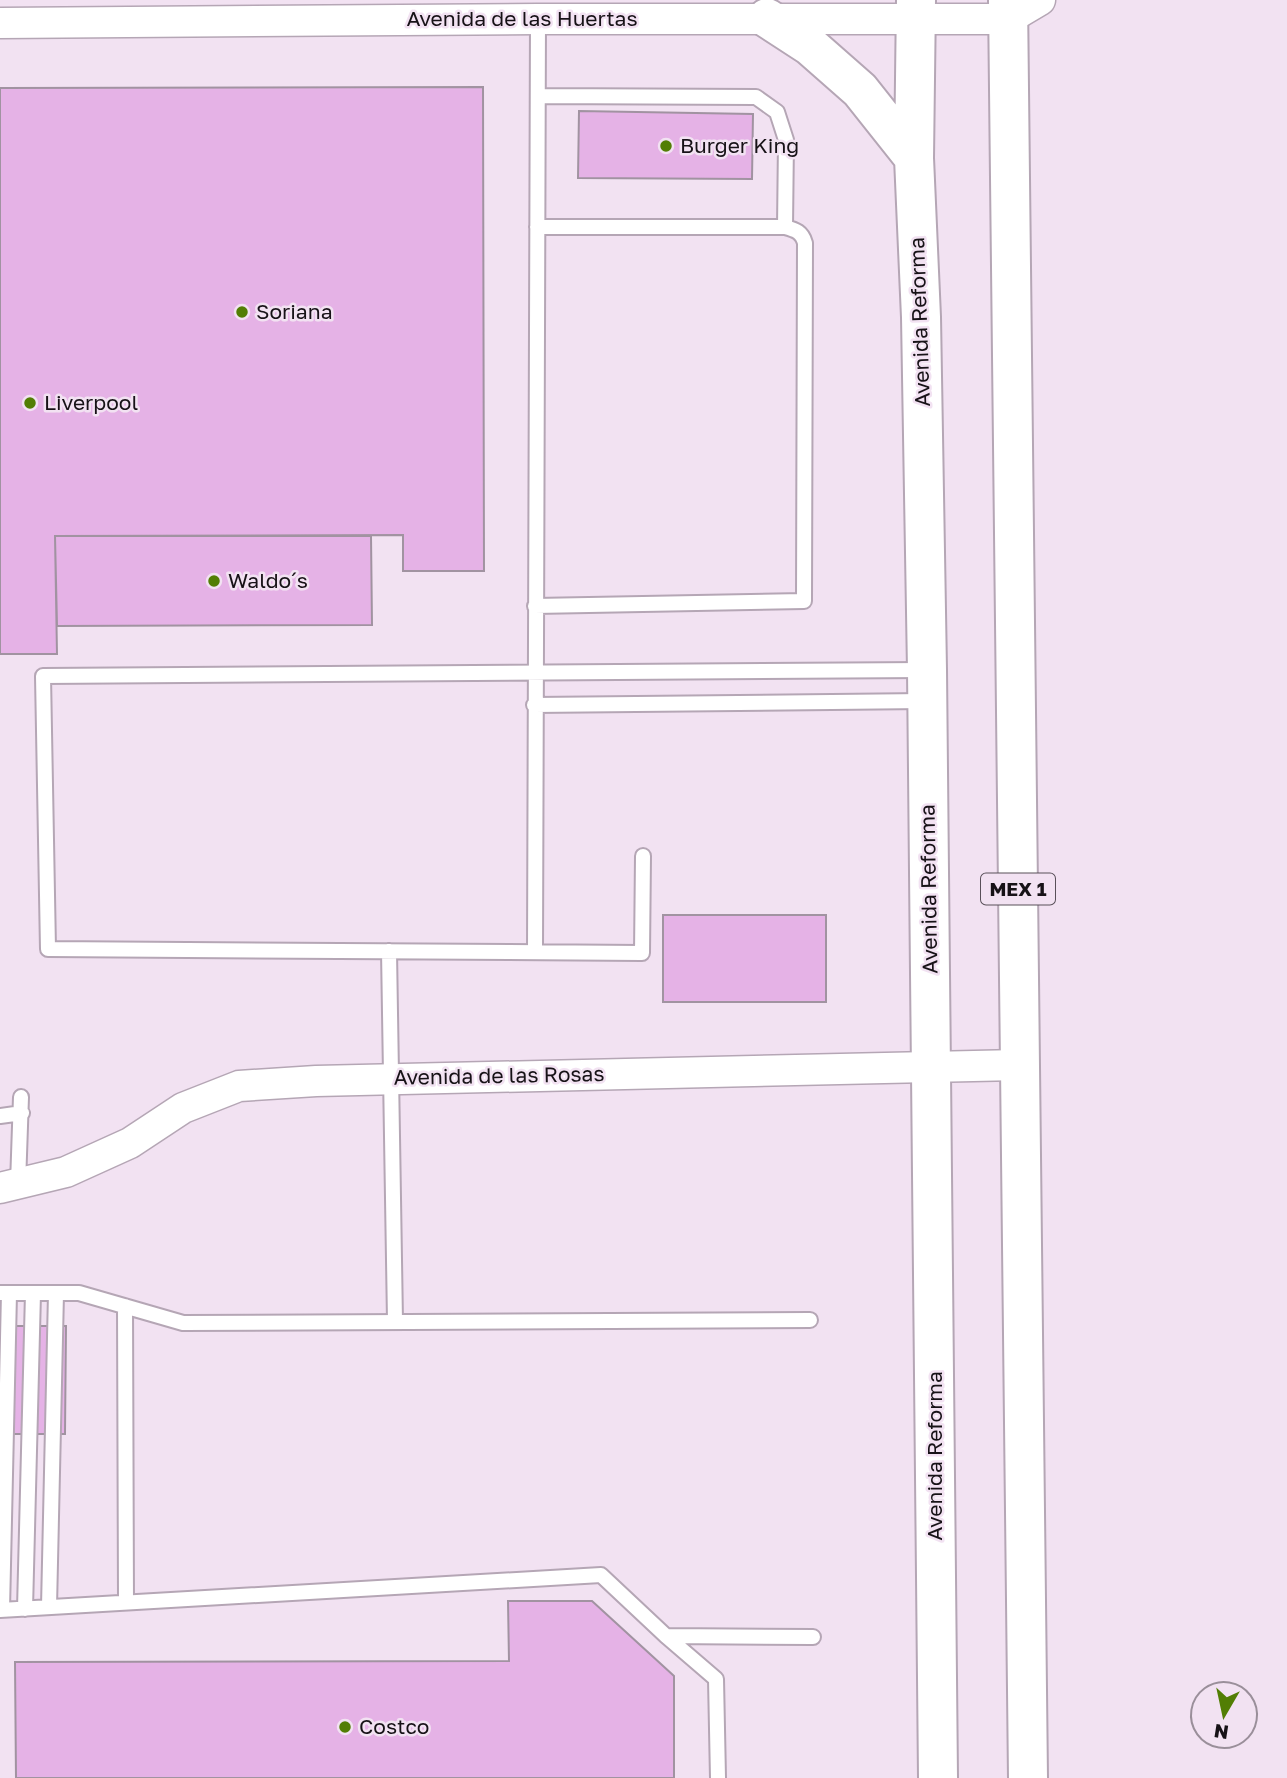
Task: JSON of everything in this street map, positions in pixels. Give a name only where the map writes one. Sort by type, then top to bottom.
[{"type":"highway","name":"MEX 1","points":[[1019,6],[1020,1065],[1028,1778]]},
{"type":"highway","name":"Avenida Reforma","points":[[916,9],[915,158],[921,317],[932,1066],[938,1778]]},
{"type":"highway","points":[[767,18],[810,46],[860,90],[915,158]]},
{"type":"street","name":"Avenida de las Huertas","points":[[0,23],[767,18],[1019,6]]},
{"type":"street","name":"Avenida de las Rosas","points":[[9,1186],[66,1172],[130,1143],[184,1108],[239,1086],[316,1080],[1020,1065]]},
{"type":"lane","points":[[535,952],[538,19]]},
{"type":"lane","points":[[538,96],[756,97],[777,113],[786,140],[785,227]]},
{"type":"lane","points":[[535,606],[804,601],[803,236],[796,230],[785,227],[537,227]]},
{"type":"lane","points":[[643,856],[642,953],[48,949],[43,676],[535,671],[927,686]]},
{"type":"lane","points":[[534,705],[927,686]]},
{"type":"lane","points":[[389,951],[395,1321]]},
{"type":"lane","points":[[9,1186],[22,1113],[21,1097]]},
{"type":"lane","points":[[0,1115],[22,1113]]},
{"type":"lane","points":[[718,1778],[716,1679],[601,1575],[1,1610],[4,1293],[79,1293],[183,1323],[810,1320]]},
{"type":"lane","points":[[25,1609],[33,1293]]},
{"type":"lane","points":[[49,1607],[56,1293]]},
{"type":"lane","points":[[125,1306],[126,1602]]},
{"type":"lane","points":[[666,1636],[813,1637]]},
{"type":"building","name":"Soriana","points":[[483,87],[484,571],[403,571],[403,535],[55,536],[57,654],[0,654],[0,88]]},
{"type":"building","name":"Burger King","points":[[579,111],[753,114],[752,179],[578,178]]},
{"type":"building","name":"Waldo´s","points":[[55,536],[371,536],[372,625],[57,626]]},
{"type":"building","points":[[663,915],[826,915],[826,1002],[663,1002]]},
{"type":"building","points":[[0,1326],[66,1326],[65,1434],[0,1434]]},
{"type":"building","name":"Costco","points":[[508,1601],[592,1601],[674,1676],[674,1778],[16,1778],[15,1662],[509,1661]]},
{"type":"place","name":"Burger King","points":[[666,146]]},
{"type":"place","name":"Soriana","points":[[242,312]]},
{"type":"place","name":"Liverpool","points":[[30,403]]},
{"type":"place","name":"Waldo´s","points":[[214,581]]},
{"type":"place","name":"Costco","points":[[345,1727]]}]
